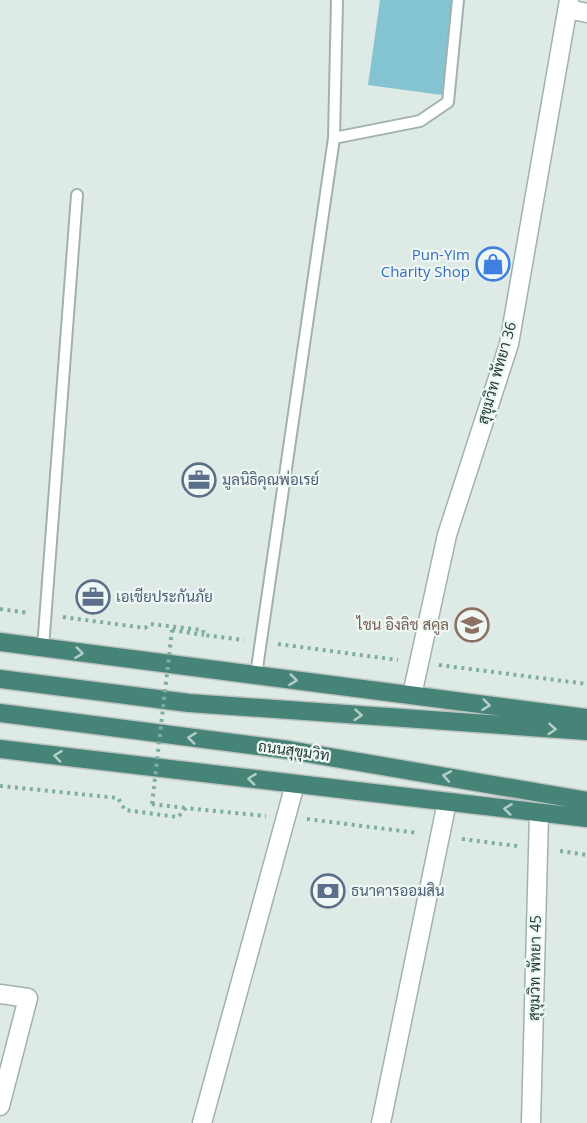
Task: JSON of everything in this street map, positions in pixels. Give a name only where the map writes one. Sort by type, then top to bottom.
[{"type":"highway","points":[[0,642],[587,718]]},
{"type":"highway","points":[[0,679],[189,703],[587,731]]},
{"type":"highway","name":"ถนนสุขุมวิท","points":[[0,713],[289,750],[587,801]]},
{"type":"highway","points":[[0,751],[587,818]]},
{"type":"street","points":[[568,5],[587,13]]},
{"type":"street","name":"สุขุมวิท พัทยา 36","points":[[412,696],[447,535],[509,344],[568,5]]},
{"type":"street","points":[[202,1123],[295,784]]},
{"type":"street","points":[[381,1123],[447,802]]},
{"type":"street","name":"สุขุมวิท พัทยา 45","points":[[531,1123],[538,813]]},
{"type":"street","points":[[0,994],[28,998],[0,1106]]},
{"type":"lane","points":[[256,675],[334,138],[337,0]]},
{"type":"lane","points":[[334,138],[420,121],[448,102],[458,0]]},
{"type":"lane","points":[[43,648],[77,195]]},
{"type":"path","points":[[0,609],[145,628],[150,624],[203,630],[204,635]]},
{"type":"path","points":[[186,808],[152,804],[172,630],[587,684]]},
{"type":"water","points":[[380,0],[453,0],[442,95],[368,85]]},
{"type":"place","name":"Pun-Yim Charity Shop","points":[[493,264]]},
{"type":"place","name":"มูลนิธิคุณพ่อเรย์","points":[[199,480]]},
{"type":"place","name":"เอเชียประกันภัย","points":[[93,597]]},
{"type":"place","name":"ไชน อิงลิช สคูล","points":[[472,625]]},
{"type":"place","name":"ธนาคารออมสิน","points":[[328,891]]}]
